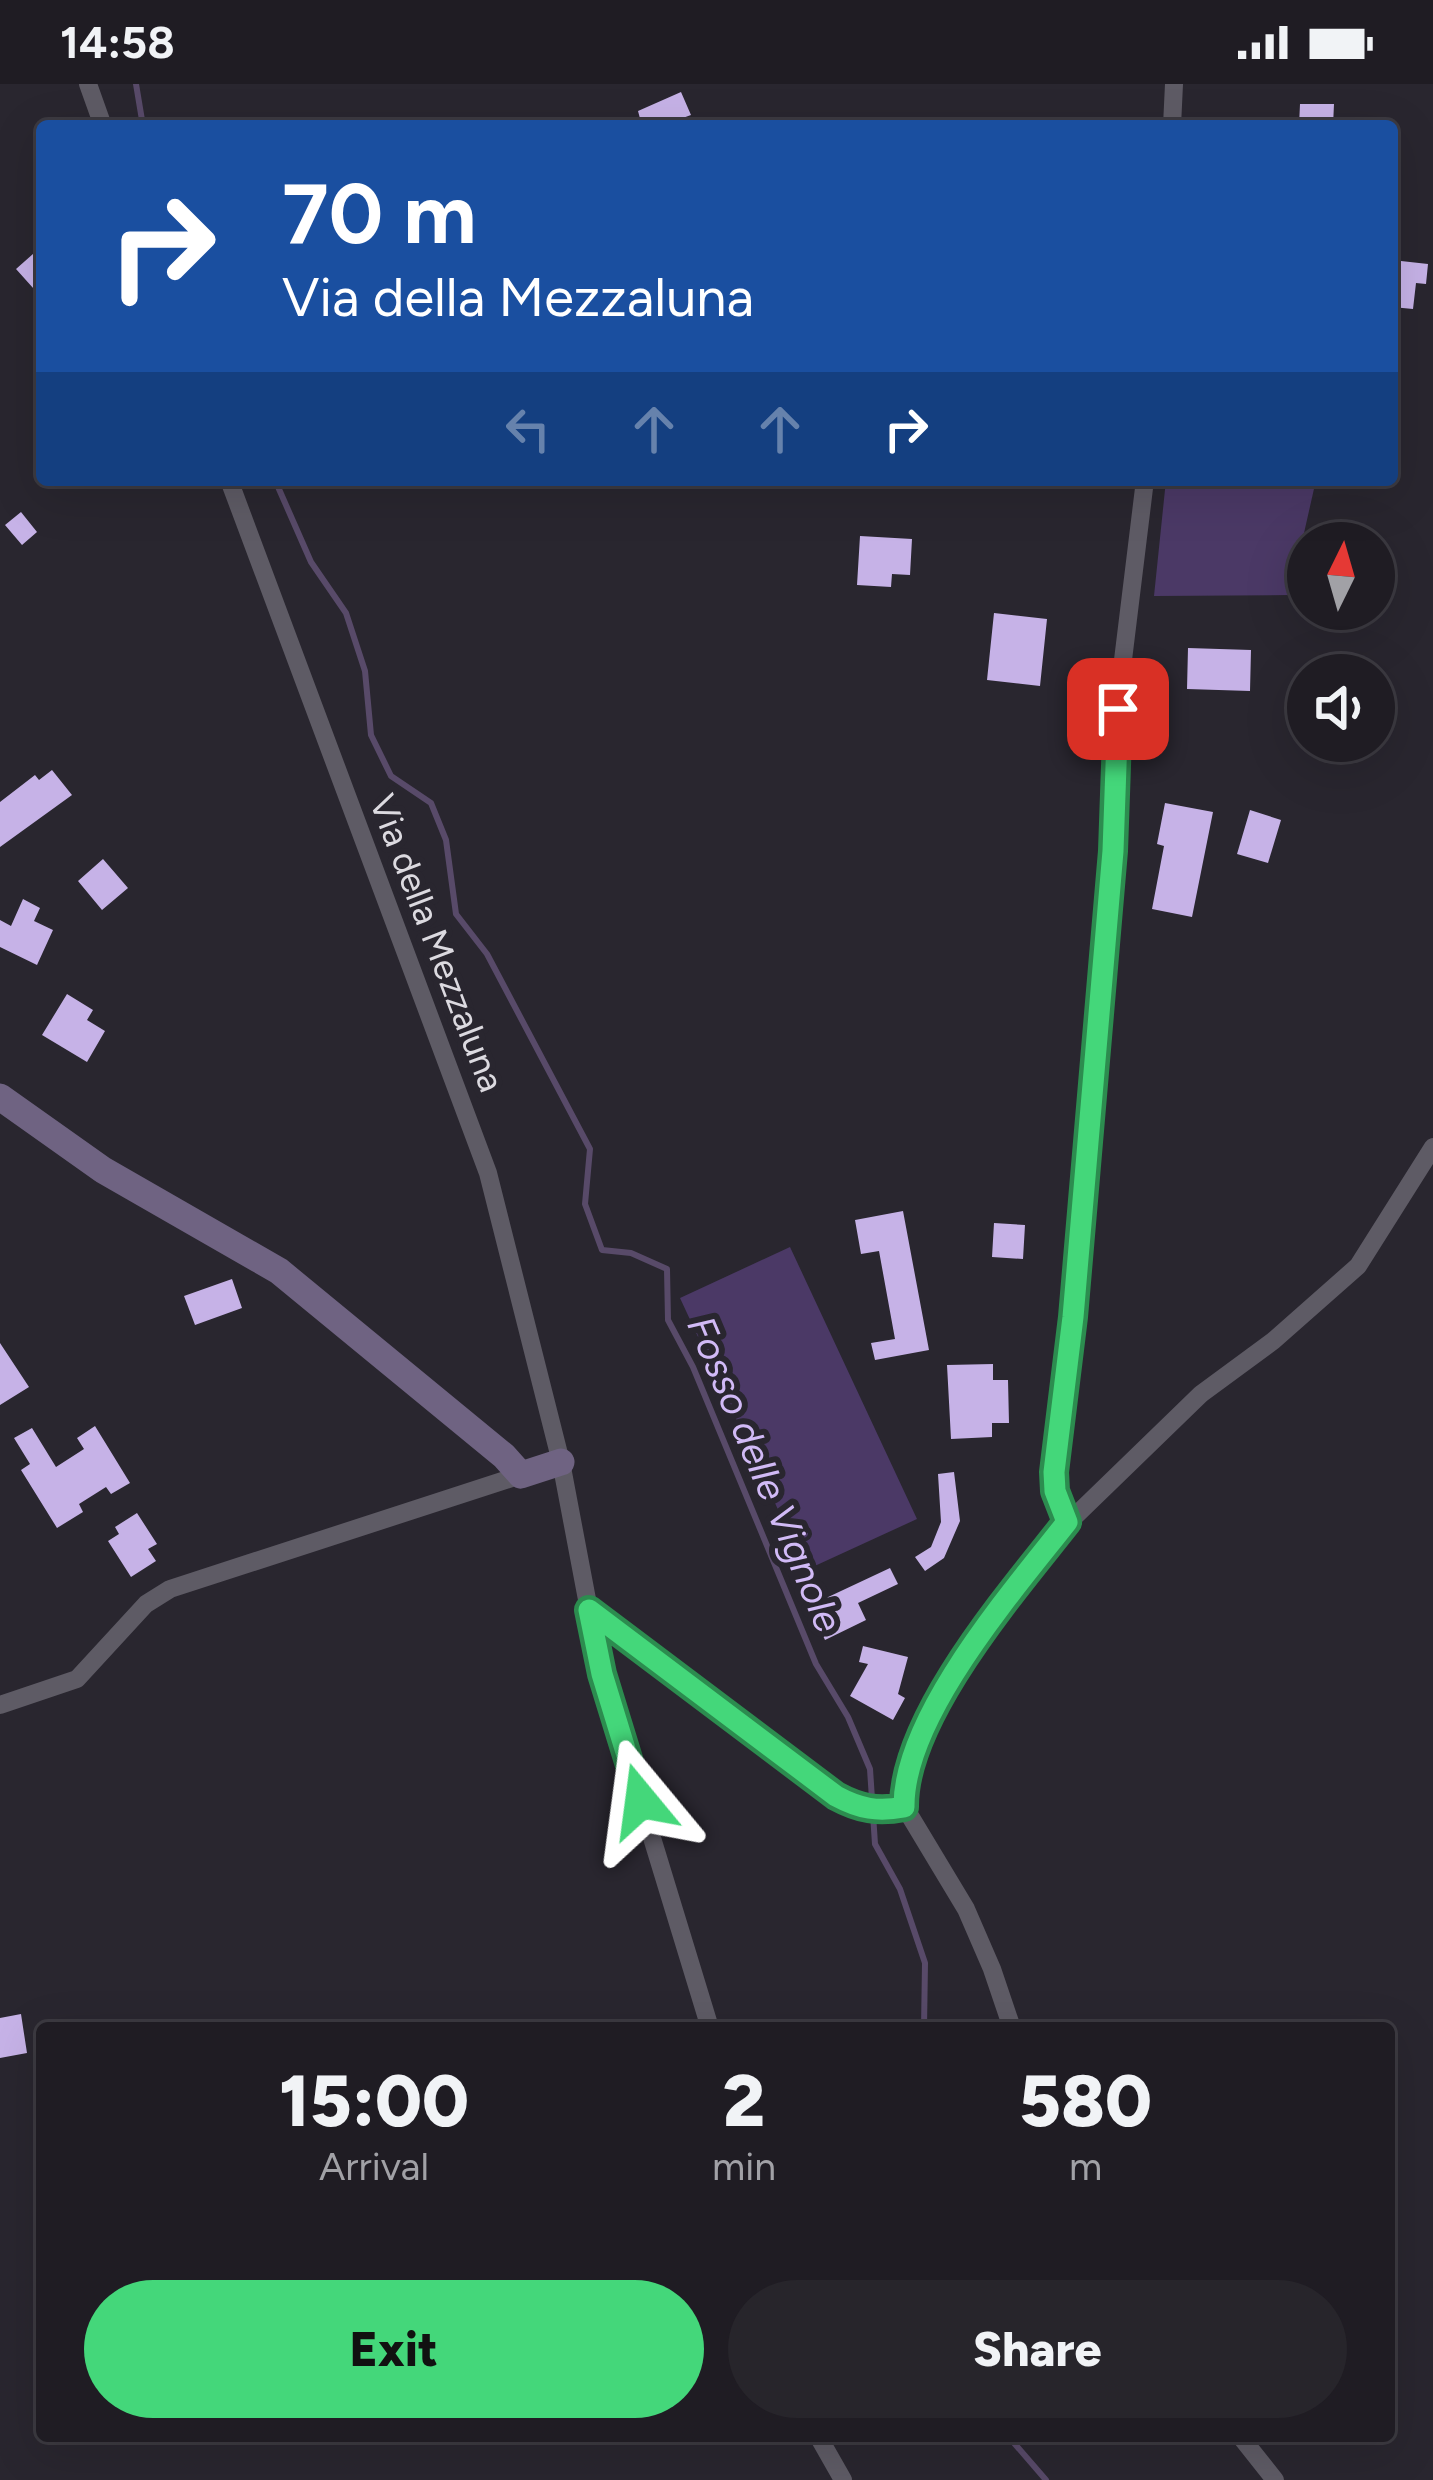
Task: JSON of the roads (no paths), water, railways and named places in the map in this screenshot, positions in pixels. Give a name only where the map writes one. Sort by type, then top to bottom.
[{"type":"street","points":[[88,84],[101,120]]},
{"type":"street","points":[[1172,120],[1174,84]]},
{"type":"street","name":"Via della Mezzaluna","points":[[231,486],[488,1172],[558,1449],[602,1674],[708,2022]]},
{"type":"street","points":[[1067,1522],[1055,1491],[1054,1472],[1072,1336],[1113,851],[1116,723],[1144,486]]},
{"type":"street","points":[[0,1097],[103,1170],[280,1271],[521,1475]]},
{"type":"street","points":[[1010,2022],[966,1909],[904,1807],[904,1780],[930,1720],[974,1644],[1067,1522],[1201,1394],[1273,1341],[1358,1266],[1433,1147]]},
{"type":"street","points":[[0,1705],[77,1679],[146,1604],[170,1588],[521,1475],[558,1449]]},
{"type":"street","points":[[589,1610],[836,1796],[854,1806],[880,1811],[904,1807]]},
{"type":"street","points":[[822,2442],[844,2480]]},
{"type":"street","points":[[1245,2442],[1275,2480]]},
{"type":"waterway","name":"Fosso delle Vignole","points":[[136,84],[142,120]]},
{"type":"waterway","name":"Fosso delle Vignole","points":[[278,486],[311,562],[346,613],[365,671],[371,735],[391,776],[431,803],[446,840],[456,914],[487,954],[590,1149],[585,1204],[602,1250],[631,1253],[667,1269],[668,1320],[693,1367],[816,1664],[848,1717],[870,1769],[875,1844],[900,1889],[925,1963],[924,2022]]},
{"type":"waterway","name":"Fosso delle Vignole","points":[[1013,2442],[1046,2480]]}]
